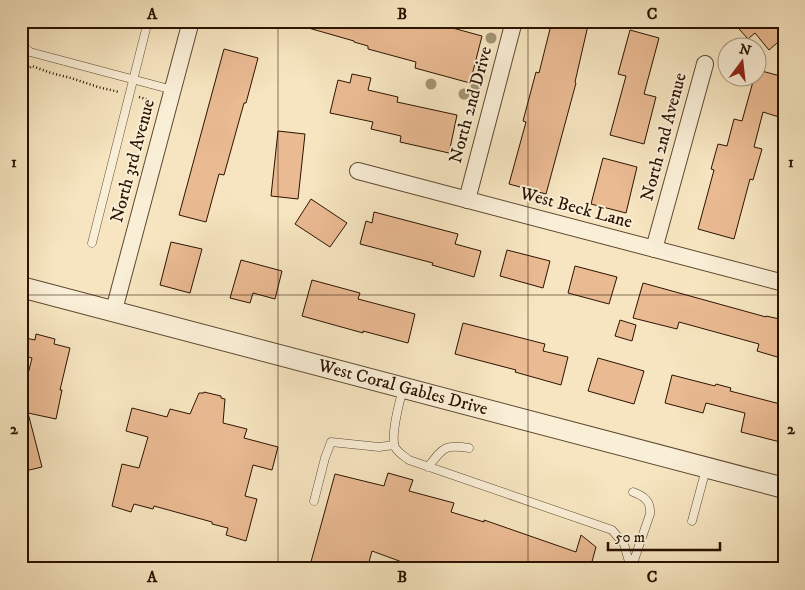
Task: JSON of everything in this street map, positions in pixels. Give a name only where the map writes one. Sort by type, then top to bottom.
[{"type":"street","name":"North 3rd Avenue","points":[[114,310],[191,21]]},
{"type":"street","name":"North 2nd Drive","points":[[466,200],[514,21]]},
{"type":"street","name":"North 2nd Avenue","points":[[654,249],[704,64]]},
{"type":"street","name":"West Beck Lane","points":[[358,171],[784,283]]},
{"type":"street","name":"West Coral Gables Drive","points":[[21,287],[784,488]]},
{"type":"lane","points":[[92,242],[148,21]]},
{"type":"lane","points":[[21,44],[30,52],[173,90]]},
{"type":"lane","points":[[403,388],[395,426],[394,445],[398,452],[409,460],[612,530],[624,544],[631,569]]},
{"type":"lane","points":[[314,501],[331,442],[379,447],[394,445]]},
{"type":"lane","points":[[428,466],[442,449],[447,446],[469,448]]},
{"type":"lane","points":[[692,521],[706,467]]},
{"type":"lane","points":[[631,569],[651,508],[648,501],[642,495],[633,492]]},
{"type":"path","points":[[21,72],[32,66],[50,73],[157,103]]},
{"type":"building","points":[[298,21],[377,21],[399,27],[400,21],[406,21],[426,27],[427,21],[482,36],[470,83],[415,68],[416,62],[368,49],[368,46],[354,41],[298,25]]},
{"type":"building","points":[[552,21],[589,21],[576,83],[546,194],[509,184],[526,122],[523,121],[536,72],[539,73]]},
{"type":"building","points":[[732,21],[784,21],[784,37],[769,50],[768,38],[759,38],[755,33],[747,38]]},
{"type":"building","points":[[630,30],[659,38],[644,94],[656,97],[644,144],[610,135],[626,76],[618,74]]},
{"type":"building","points":[[224,49],[258,58],[224,175],[219,174],[206,222],[179,215]]},
{"type":"building","points":[[768,73],[784,77],[784,100],[779,117],[763,112],[754,147],[762,149],[753,180],[750,179],[734,239],[698,229],[714,170],[711,169],[718,144],[727,146],[734,119],[742,121],[751,88],[768,88]]},
{"type":"building","points":[[352,74],[371,78],[368,90],[398,97],[397,102],[457,115],[449,153],[400,142],[401,136],[371,129],[373,122],[330,113],[338,80],[350,83]]},
{"type":"building","points":[[278,131],[305,134],[298,199],[271,196]]},
{"type":"building","points":[[603,158],[637,167],[626,213],[591,204]]},
{"type":"building","points":[[311,199],[347,223],[330,247],[295,224]]},
{"type":"building","points":[[374,212],[458,234],[455,244],[481,251],[474,277],[432,265],[433,263],[360,244],[366,221],[372,223]]},
{"type":"building","points":[[171,242],[202,249],[190,293],[160,285]]},
{"type":"building","points":[[507,250],[550,261],[543,288],[500,276]]},
{"type":"building","points":[[241,260],[282,271],[275,299],[253,293],[250,303],[230,298]]},
{"type":"building","points":[[575,266],[617,277],[609,304],[568,293]]},
{"type":"building","points":[[312,280],[360,293],[358,299],[415,314],[408,343],[302,316]]},
{"type":"building","points":[[643,283],[766,317],[784,320],[784,359],[757,351],[759,344],[679,322],[677,329],[633,318]]},
{"type":"building","points":[[620,320],[636,325],[632,341],[615,336]]},
{"type":"building","points":[[463,323],[545,344],[543,351],[568,357],[561,385],[515,372],[516,370],[455,354]]},
{"type":"building","points":[[36,334],[55,339],[54,344],[70,348],[60,390],[62,390],[56,419],[28,413],[42,467],[21,472],[21,381],[26,382],[32,358],[21,355],[21,337],[35,340]]},
{"type":"building","points":[[598,358],[644,371],[634,404],[588,391]]},
{"type":"building","points":[[672,375],[731,388],[730,391],[784,405],[784,443],[741,432],[745,413],[706,403],[703,413],[665,403]]},
{"type":"building","points":[[204,392],[221,396],[221,398],[225,399],[223,423],[247,429],[244,438],[278,447],[272,470],[253,465],[245,496],[257,499],[246,541],[226,535],[228,528],[154,506],[153,509],[134,504],[131,512],[112,506],[122,464],[139,468],[148,437],[126,431],[132,408],[167,417],[170,409],[190,414],[199,393]]},
{"type":"building","points":[[388,473],[413,480],[409,491],[454,503],[451,512],[484,522],[484,520],[576,552],[581,535],[596,547],[590,569],[421,569],[372,551],[367,569],[309,569],[335,474],[384,486]]}]
